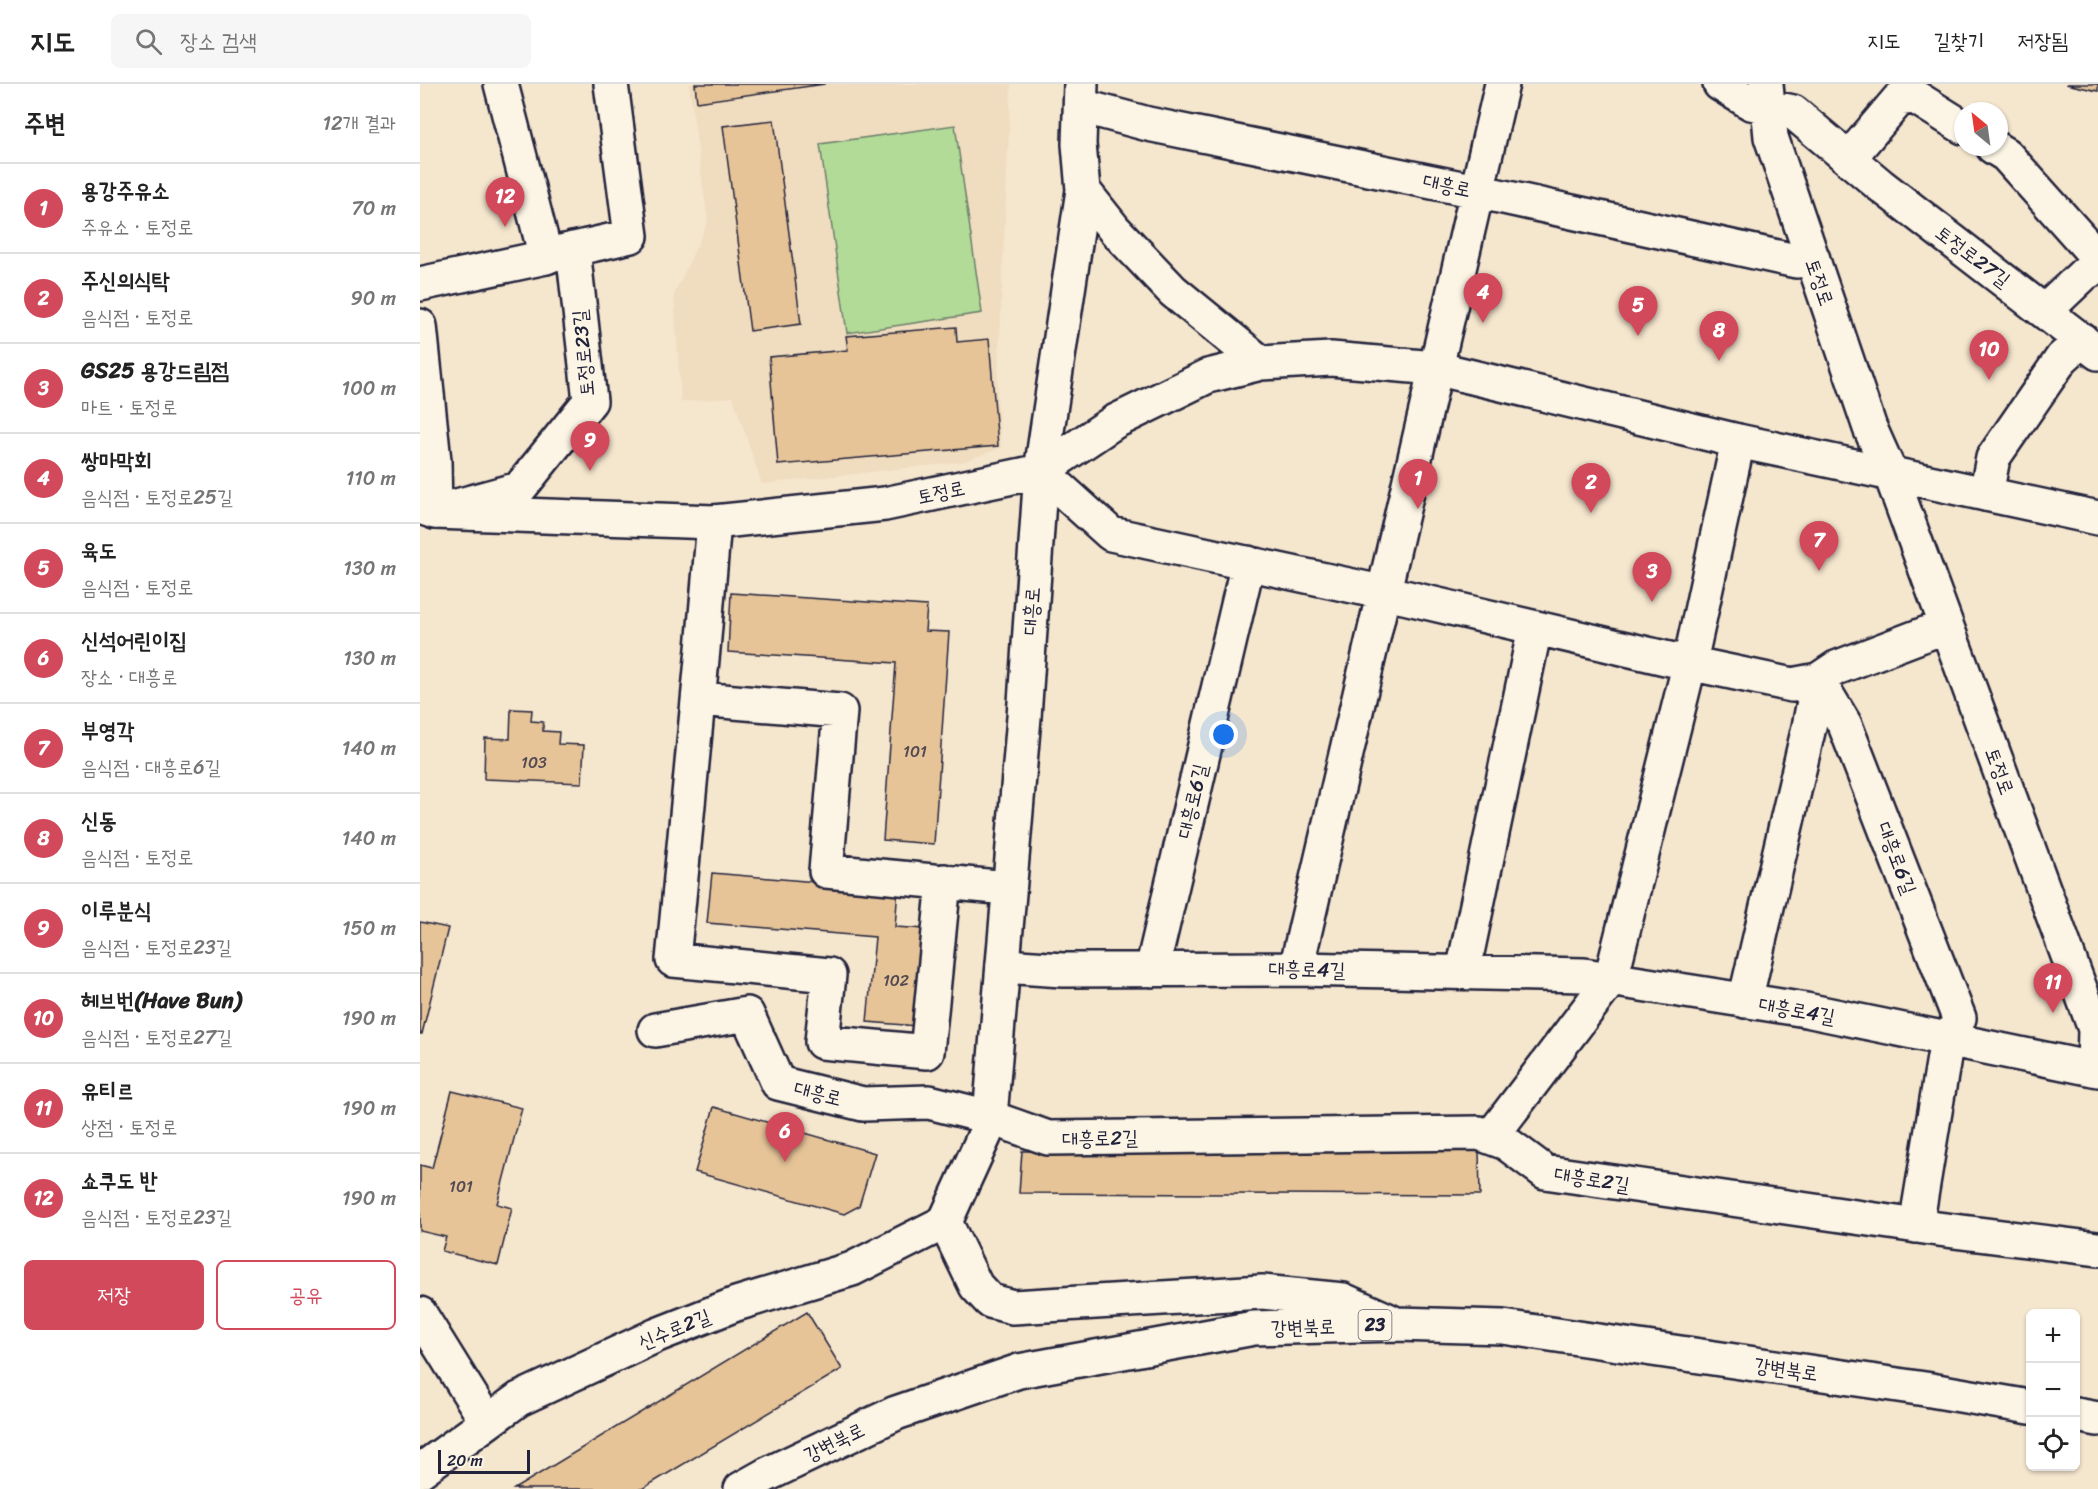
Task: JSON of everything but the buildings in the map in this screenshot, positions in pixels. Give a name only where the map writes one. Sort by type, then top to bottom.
[{"type":"main road","name":"토정로23길","points":[[427,514],[519,489],[590,401],[560,253],[501,84]]},
{"type":"main road","points":[[420,284],[631,236],[611,84]]},
{"type":"main road","points":[[1081,95],[1105,84]]},
{"type":"main road","points":[[1296,969],[1502,84]]},
{"type":"main road","name":"토정로27길","points":[[1720,84],[1751,103],[1767,96],[1793,112],[2090,347]]},
{"type":"main road","name":"대흥로","points":[[945,1222],[987,1130],[989,1117],[1024,717],[1041,471],[1083,190],[1079,144],[1081,95],[1148,124],[1476,191],[1796,261],[1813,259]]},
{"type":"main road","name":"토정로","points":[[1767,96],[1771,137],[1870,428],[1891,475],[2095,1029],[2096,1069]]},
{"type":"main road","points":[[1849,158],[1899,99],[1915,97],[1954,122]]},
{"type":"main road","points":[[2007,156],[2098,258]]},
{"type":"main road","points":[[1083,190],[1114,229],[1173,291],[1261,363]]},
{"type":"main road","points":[[2045,311],[2085,273],[2098,267]]},
{"type":"main road","points":[[420,326],[434,461],[427,514]]},
{"type":"main road","points":[[1986,494],[1993,458],[2062,358],[2090,347]]},
{"type":"main road","name":"토정로","points":[[427,514],[714,522],[885,504],[1041,471],[1114,422],[1208,376],[1261,363],[1331,359],[1435,368],[1738,441],[2098,518]]},
{"type":"main road","points":[[1491,1137],[1611,979],[1690,662],[1738,441]]},
{"type":"main road","points":[[1041,471],[1111,534],[1792,685],[1818,680],[1836,668],[1946,626]]},
{"type":"main road","points":[[714,522],[704,649],[673,960],[829,975],[822,1042],[927,1052],[944,881]]},
{"type":"main road","name":"대흥로6길","points":[[1152,970],[1248,563]]},
{"type":"main road","points":[[1463,972],[1535,628]]},
{"type":"main road","points":[[1745,1001],[1818,680]]},
{"type":"main road","name":"대흥로6길","points":[[1818,680],[1845,725],[1959,1018],[1949,1039]]},
{"type":"main road","points":[[699,699],[840,711],[826,871],[1008,888]]},
{"type":"main road","name":"대흥로4길","points":[[1003,966],[1064,970],[1296,969],[1584,975],[1806,1010],[2096,1069]]},
{"type":"main road","name":"대흥로","points":[[655,1030],[747,1014],[778,1083],[863,1104],[929,1102],[989,1117]]},
{"type":"main road","points":[[1916,1226],[1949,1039]]},
{"type":"main road","name":"대흥로2길","points":[[989,1117],[1048,1138],[1479,1132],[1506,1143],[1545,1172],[1916,1226],[2098,1249]]},
{"type":"main road","points":[[945,1222],[976,1286],[990,1301],[1013,1307],[1262,1292],[1343,1300],[1397,1324]]},
{"type":"main road","name":"신수로2길","points":[[420,1471],[519,1399],[640,1342],[736,1304],[852,1269],[945,1222]]},
{"type":"main road","points":[[420,1314],[487,1422]]},
{"type":"main road","name":"강변북로","points":[[741,1489],[896,1413],[1019,1371],[1254,1328],[1397,1324],[1503,1327],[1925,1389],[2026,1406]]},
{"type":"main road","points":[[2080,1416],[2098,1419]]},
{"type":"shaded area","points":[[689,84],[1011,84],[997,396],[1001,448],[961,462],[762,484],[733,397],[681,402],[674,295],[708,222]]},
{"type":"green space","points":[[955,125],[982,313],[847,333],[820,144]]},
{"type":"place","name":"쇼쿠도 반","points":[[505,227]]},
{"type":"place","name":"쌍마막회","points":[[1483,323]]},
{"type":"place","name":"육도","points":[[1638,336]]},
{"type":"place","name":"신동","points":[[1719,361]]},
{"type":"place","name":"헤브번(Have Bun)","points":[[1989,380]]},
{"type":"place","name":"이루분식","points":[[590,471]]},
{"type":"place","name":"용강주유소","points":[[1418,509]]},
{"type":"place","name":"주신의식탁","points":[[1591,513]]},
{"type":"place","name":"부영각","points":[[1819,571]]},
{"type":"place","name":"GS25 용강드림점","points":[[1652,602]]},
{"type":"place","name":"유티르","points":[[2053,1013]]},
{"type":"place","name":"신석어린이집","points":[[785,1162]]}]
